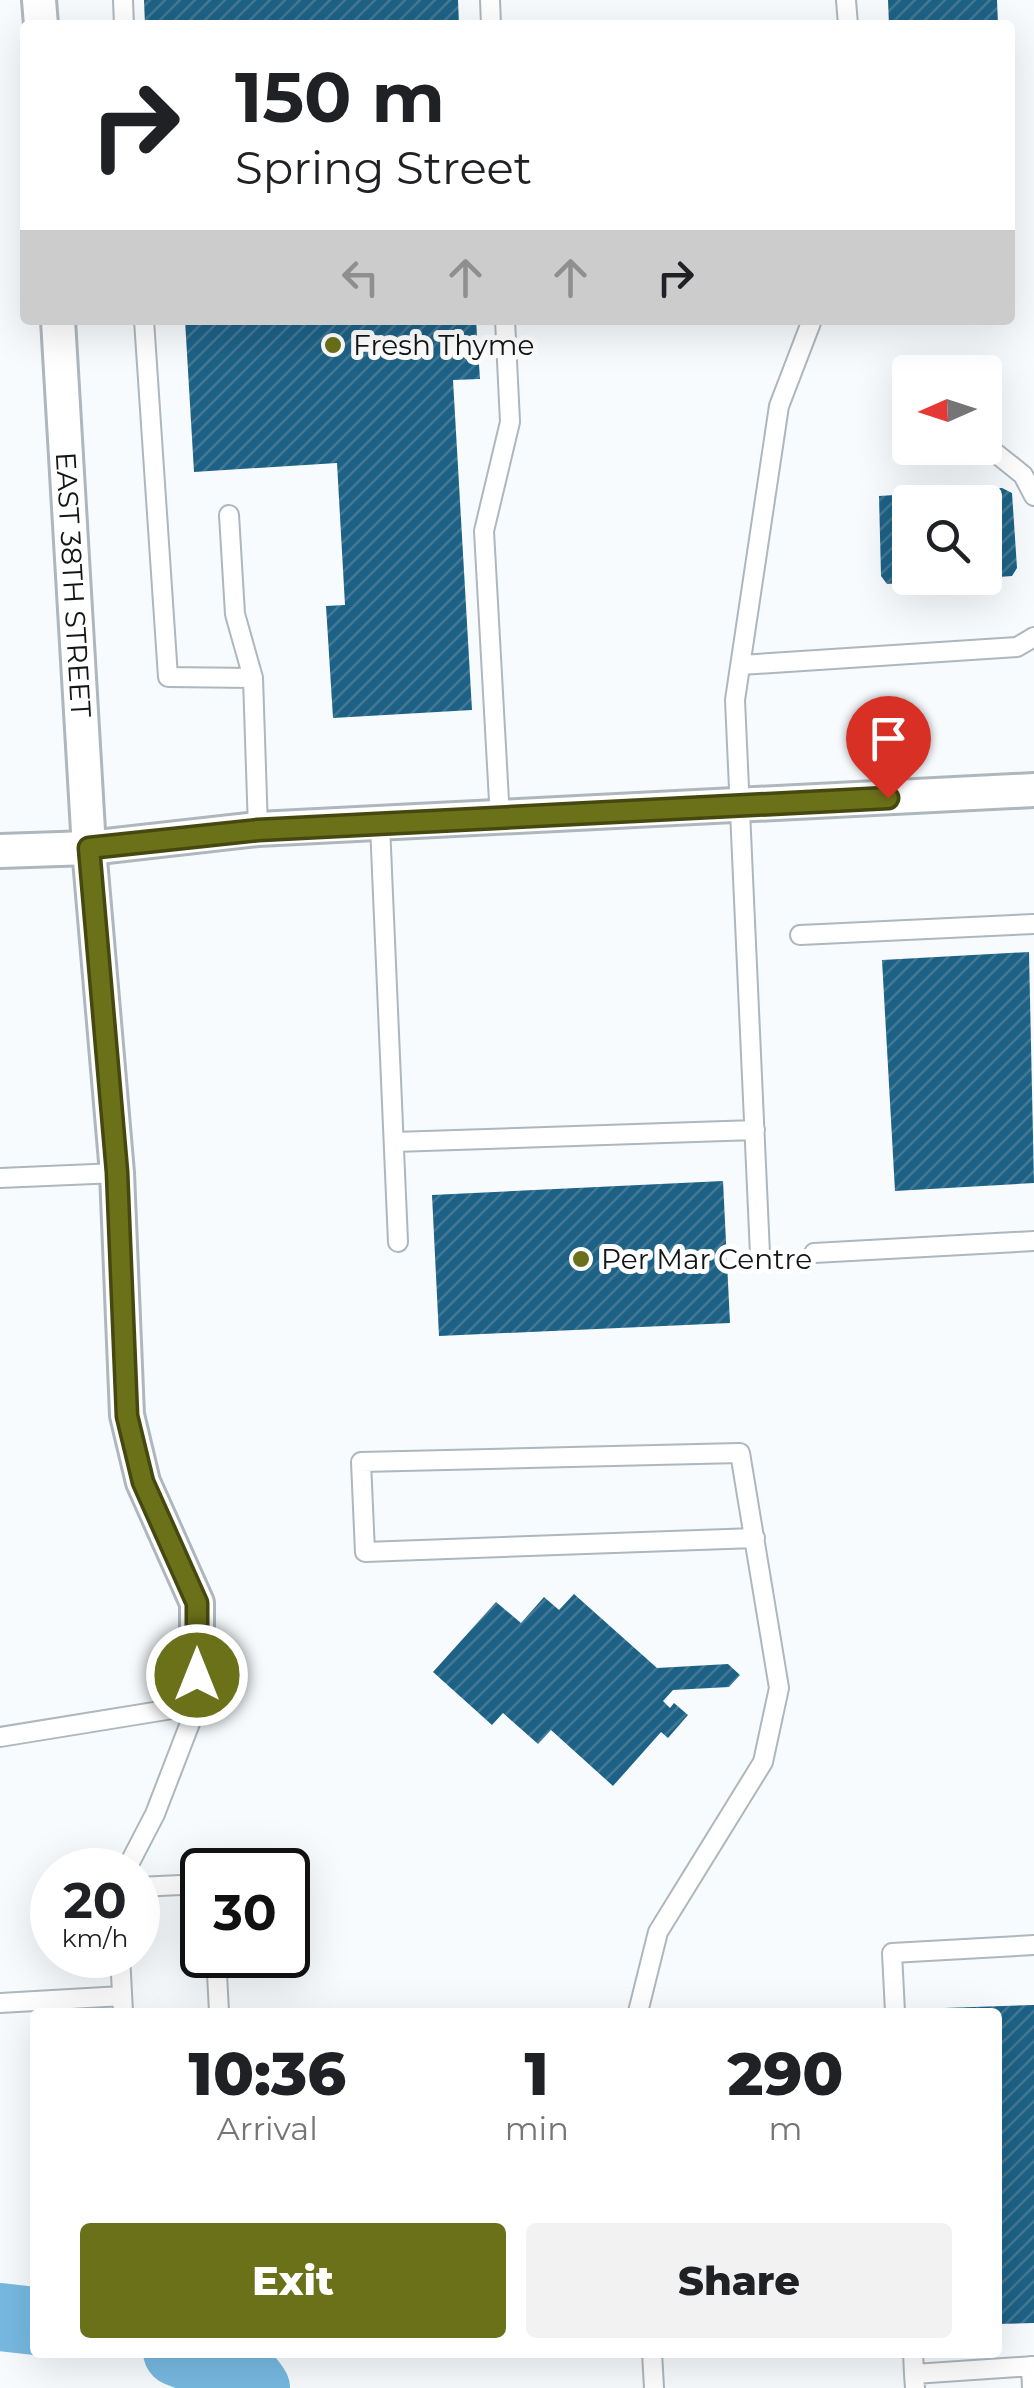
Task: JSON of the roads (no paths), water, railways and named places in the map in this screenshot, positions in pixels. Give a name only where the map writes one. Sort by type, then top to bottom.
[{"type":"street","name":"EAST 38TH STREET","points":[[58,325],[89,848],[117,1172],[127,1416],[143,1482],[197,1603],[197,1705]]},
{"type":"street","points":[[0,851],[89,848],[258,830],[1034,790]]},
{"type":"lane","points":[[144,325],[168,677],[253,678]]},
{"type":"lane","points":[[500,818],[484,530],[510,422],[505,325]]},
{"type":"lane","points":[[760,1254],[736,700],[779,406],[810,325]]},
{"type":"lane","points":[[1002,458],[1023,475],[1034,496]]},
{"type":"lane","points":[[229,515],[234,614],[253,678],[258,830]]},
{"type":"lane","points":[[741,665],[1017,647],[1034,637]]},
{"type":"lane","points":[[380,825],[398,1242]]},
{"type":"lane","points":[[800,936],[1034,924]]},
{"type":"lane","points":[[394,1142],[755,1130]]},
{"type":"lane","points":[[0,1178],[117,1172]]},
{"type":"lane","points":[[814,1253],[1034,1242]]},
{"type":"lane","points":[[639,2008],[658,1932],[763,1762],[779,1688],[755,1538],[740,1453],[361,1462],[365,1552],[755,1538]]},
{"type":"lane","points":[[0,1736],[197,1705]]},
{"type":"lane","points":[[137,1848],[155,1814],[197,1705]]},
{"type":"lane","points":[[895,2008],[892,1953],[1034,1945]]},
{"type":"lane","points":[[0,2003],[122,2004],[121,1978]]},
{"type":"lane","points":[[217,1978],[218,2008]]},
{"type":"lane","points":[[652,2358],[654,2388]]},
{"type":"lane","points":[[914,2381],[1032,2366],[1032,2388]]},
{"type":"waterway","points":[[0,2317],[30,2320]]},
{"type":"waterway","points":[[192,2358],[251,2381],[256,2388]]},
{"type":"place","name":"Fresh Thyme","points":[[333,345]]},
{"type":"place","name":"Per Mar Centre","points":[[581,1259]]}]
